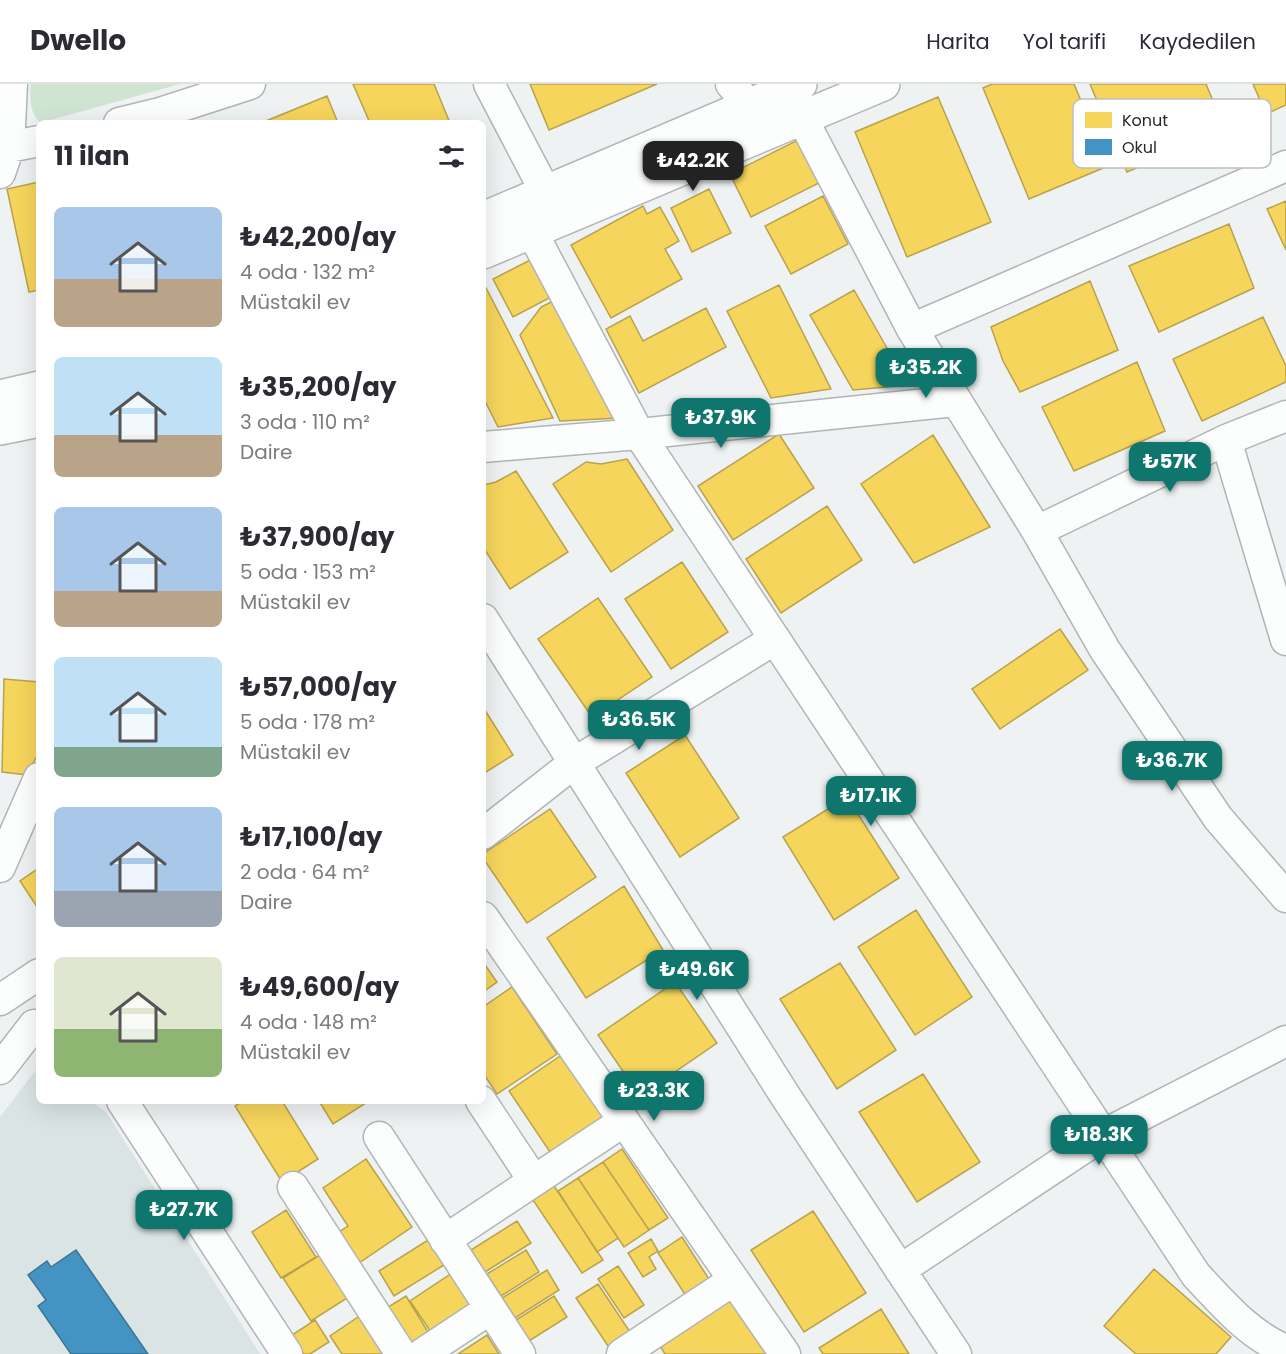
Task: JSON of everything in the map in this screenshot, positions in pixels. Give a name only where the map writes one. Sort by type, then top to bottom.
[{"type":"main road","points":[[486,218],[546,193],[740,95],[800,84]]},
{"type":"main road","points":[[486,251],[883,84]]},
{"type":"main road","points":[[0,397],[36,389]]},
{"type":"main road","points":[[0,428],[36,421]]},
{"type":"street","points":[[4,160],[12,84]]},
{"type":"street","points":[[131,120],[250,84]]},
{"type":"street","points":[[489,84],[546,193]]},
{"type":"street","points":[[802,118],[912,329],[1037,531],[1105,650],[1211,808],[1286,897]]},
{"type":"street","points":[[4,160],[36,143]]},
{"type":"street","points":[[912,329],[1286,166]]},
{"type":"street","points":[[532,232],[639,434],[1196,1275],[1228,1310],[1270,1344],[1286,1350]]},
{"type":"street","points":[[486,447],[639,434],[955,401]]},
{"type":"street","points":[[1037,531],[1226,440],[1286,416]]},
{"type":"street","points":[[1226,440],[1286,640]]},
{"type":"street","points":[[486,624],[786,1097],[956,1354]]},
{"type":"street","points":[[486,832],[574,763],[775,639]]},
{"type":"street","points":[[0,867],[36,785]]},
{"type":"street","points":[[486,921],[785,1354]]},
{"type":"street","points":[[0,1000],[36,976]]},
{"type":"street","points":[[0,1011],[36,1027]]},
{"type":"street","points":[[0,1069],[36,1028]]},
{"type":"street","points":[[900,1270],[1103,1135],[1286,1041]]},
{"type":"street","points":[[124,1104],[287,1354]]},
{"type":"street","points":[[483,1104],[534,1181]]},
{"type":"street","points":[[445,1240],[624,1121]]},
{"type":"street","points":[[379,1137],[520,1354]]},
{"type":"street","points":[[293,1186],[401,1354]]},
{"type":"street","points":[[622,1354],[734,1280]]},
{"type":"street","points":[[422,1354],[490,1309]]},
{"type":"shaded area","points":[[36,1070],[36,1104],[95,1104],[106,1112],[260,1354],[0,1354],[0,1117]]},
{"type":"green space","points":[[31,84],[180,84],[51,120],[38,120],[31,105]]},
{"type":"building: Konut","points":[[353,84],[434,84],[449,120],[369,120]]},
{"type":"building: Konut","points":[[530,84],[657,84],[549,130]]},
{"type":"building: Konut","points":[[992,84],[1074,84],[1080,99],[1073,99],[1073,168],[1103,168],[1029,199],[983,88]]},
{"type":"building: Konut","points":[[1090,84],[1206,84],[1212,99],[1096,99]]},
{"type":"building: Konut","points":[[1253,84],[1286,84],[1286,105],[1271,112],[1271,99],[1260,99]]},
{"type":"building: Konut","points":[[327,96],[337,120],[268,120]]},
{"type":"building: Konut","points":[[938,97],[991,222],[907,257],[855,132]]},
{"type":"building: Konut","points":[[804,137],[825,180],[751,217],[730,174]]},
{"type":"building: Konut","points":[[36,183],[36,291],[29,292],[7,189]]},
{"type":"building: Konut","points":[[709,189],[731,233],[692,252],[671,208]]},
{"type":"building: Konut","points":[[823,196],[848,244],[791,274],[765,226]]},
{"type":"building: Konut","points":[[1286,201],[1286,250],[1267,209]]},
{"type":"building: Konut","points":[[643,206],[647,214],[660,207],[679,241],[665,249],[682,279],[611,318],[571,245]]},
{"type":"building: Konut","points":[[1229,224],[1254,288],[1159,332],[1129,266]]},
{"type":"building: Konut","points":[[538,256],[557,294],[513,317],[493,279]]},
{"type":"building: Konut","points":[[1090,281],[1118,350],[1020,392],[1003,361],[991,327]]},
{"type":"building: Konut","points":[[779,285],[831,389],[771,398],[727,311]]},
{"type":"building: Konut","points":[[486,288],[553,418],[498,427],[486,403]]},
{"type":"building: Konut","points":[[854,290],[908,385],[853,390],[810,315]]},
{"type":"building: Konut","points":[[559,298],[619,418],[560,421],[520,335],[541,307]]},
{"type":"building: Konut","points":[[706,308],[726,347],[639,393],[606,329],[630,316],[643,341]]},
{"type":"building: Konut","points":[[1263,317],[1286,366],[1286,382],[1202,421],[1173,359]]},
{"type":"building: Konut","points":[[1137,362],[1165,431],[1074,471],[1042,407]]},
{"type":"building: Konut","points":[[779,434],[814,488],[733,540],[698,486]]},
{"type":"building: Konut","points":[[933,435],[990,527],[914,563],[861,484]]},
{"type":"building: Konut","points":[[627,459],[673,530],[611,572],[553,484],[586,462],[601,464]]},
{"type":"building: Konut","points":[[516,471],[568,552],[510,589],[486,552],[486,484],[496,482]]},
{"type":"building: Konut","points":[[827,506],[862,560],[781,613],[746,559]]},
{"type":"building: Konut","points":[[682,562],[728,632],[671,669],[625,599]]},
{"type":"building: Konut","points":[[598,598],[652,677],[592,717],[538,639]]},
{"type":"building: Konut","points":[[1060,629],[1088,670],[1000,729],[972,689]]},
{"type":"building: Konut","points":[[4,679],[36,682],[36,758],[27,775],[2,772]]},
{"type":"building: Konut","points":[[486,712],[513,755],[486,772]]},
{"type":"building: Konut","points":[[685,735],[739,818],[680,857],[626,773]]},
{"type":"building: Konut","points":[[847,797],[899,878],[834,920],[783,837]]},
{"type":"building: Konut","points":[[550,809],[596,877],[527,923],[486,862],[486,852]]},
{"type":"building: Konut","points":[[36,870],[36,905],[20,881]]},
{"type":"building: Konut","points":[[624,886],[663,950],[586,998],[547,938]]},
{"type":"building: Konut","points":[[916,910],[972,997],[915,1035],[858,947]]},
{"type":"building: Konut","points":[[840,963],[896,1050],[837,1089],[780,999]]},
{"type":"building: Konut","points":[[486,966],[497,982],[486,990]]},
{"type":"building: Konut","points":[[675,982],[717,1043],[640,1096],[598,1035]]},
{"type":"building: Konut","points":[[512,987],[557,1054],[497,1094],[486,1078],[486,1005]]},
{"type":"building: Konut","points":[[566,1052],[608,1114],[550,1152],[509,1091]]},
{"type":"building: Konut","points":[[923,1074],[980,1162],[917,1202],[859,1112]]},
{"type":"building: Konut","points":[[238,1104],[284,1104],[318,1159],[282,1182],[235,1106]]},
{"type":"building: Konut","points":[[321,1104],[364,1104],[333,1124]]},
{"type":"building: Konut","points":[[622,1149],[668,1218],[649,1230],[603,1162]]},
{"type":"building: Konut","points":[[366,1159],[412,1227],[359,1263],[339,1232],[348,1226],[323,1188]]},
{"type":"building: Konut","points":[[603,1162],[649,1230],[624,1247],[578,1178]]},
{"type":"building: Konut","points":[[578,1178],[618,1238],[597,1252],[558,1191]]},
{"type":"building: Konut","points":[[554,1186],[603,1260],[582,1273],[533,1200]]},
{"type":"building: Konut","points":[[286,1210],[316,1257],[281,1278],[252,1232]]},
{"type":"building: Konut","points":[[813,1211],[866,1293],[804,1332],[751,1250]]},
{"type":"building: Konut","points":[[517,1221],[531,1243],[485,1272],[471,1250]]},
{"type":"building: Konut","points":[[682,1237],[714,1287],[690,1302],[658,1253]]},
{"type":"building: Konut","points":[[651,1239],[658,1251],[649,1257],[656,1269],[643,1277],[628,1253]]},
{"type":"building: Konut","points":[[428,1240],[444,1265],[394,1296],[379,1271]]},
{"type":"building: Konut","points":[[328,1250],[355,1293],[311,1321],[283,1278]]},
{"type":"building: Konut","points":[[526,1250],[539,1272],[501,1296],[487,1274]]},
{"type":"building: Konut","points":[[618,1266],[644,1305],[624,1318],[598,1279]]},
{"type":"building: Konut","points":[[1154,1269],[1231,1337],[1216,1354],[1136,1354],[1104,1326]]},
{"type":"building: Konut","points":[[547,1270],[559,1290],[515,1318],[502,1298]]},
{"type":"building: Konut","points":[[452,1273],[475,1308],[433,1335],[410,1301]]},
{"type":"building: Konut","points":[[598,1284],[634,1338],[612,1352],[576,1298]]},
{"type":"building: Konut","points":[[734,1294],[771,1354],[665,1354],[657,1341]]},
{"type":"building: Konut","points":[[406,1296],[431,1337],[410,1349],[385,1309]]},
{"type":"building: Konut","points":[[554,1296],[567,1317],[529,1341],[516,1320]]},
{"type":"building: Konut","points":[[881,1309],[909,1354],[823,1354],[819,1348]]},
{"type":"building: Konut","points":[[361,1315],[388,1354],[342,1354],[330,1336]]},
{"type":"building: Konut","points":[[315,1320],[329,1342],[310,1354],[303,1354],[292,1335]]},
{"type":"building: Konut","points":[[487,1335],[499,1354],[458,1354]]},
{"type":"building: Okul","points":[[76,1250],[148,1354],[71,1354],[38,1306],[46,1300],[28,1275],[47,1261],[51,1267]]}]
